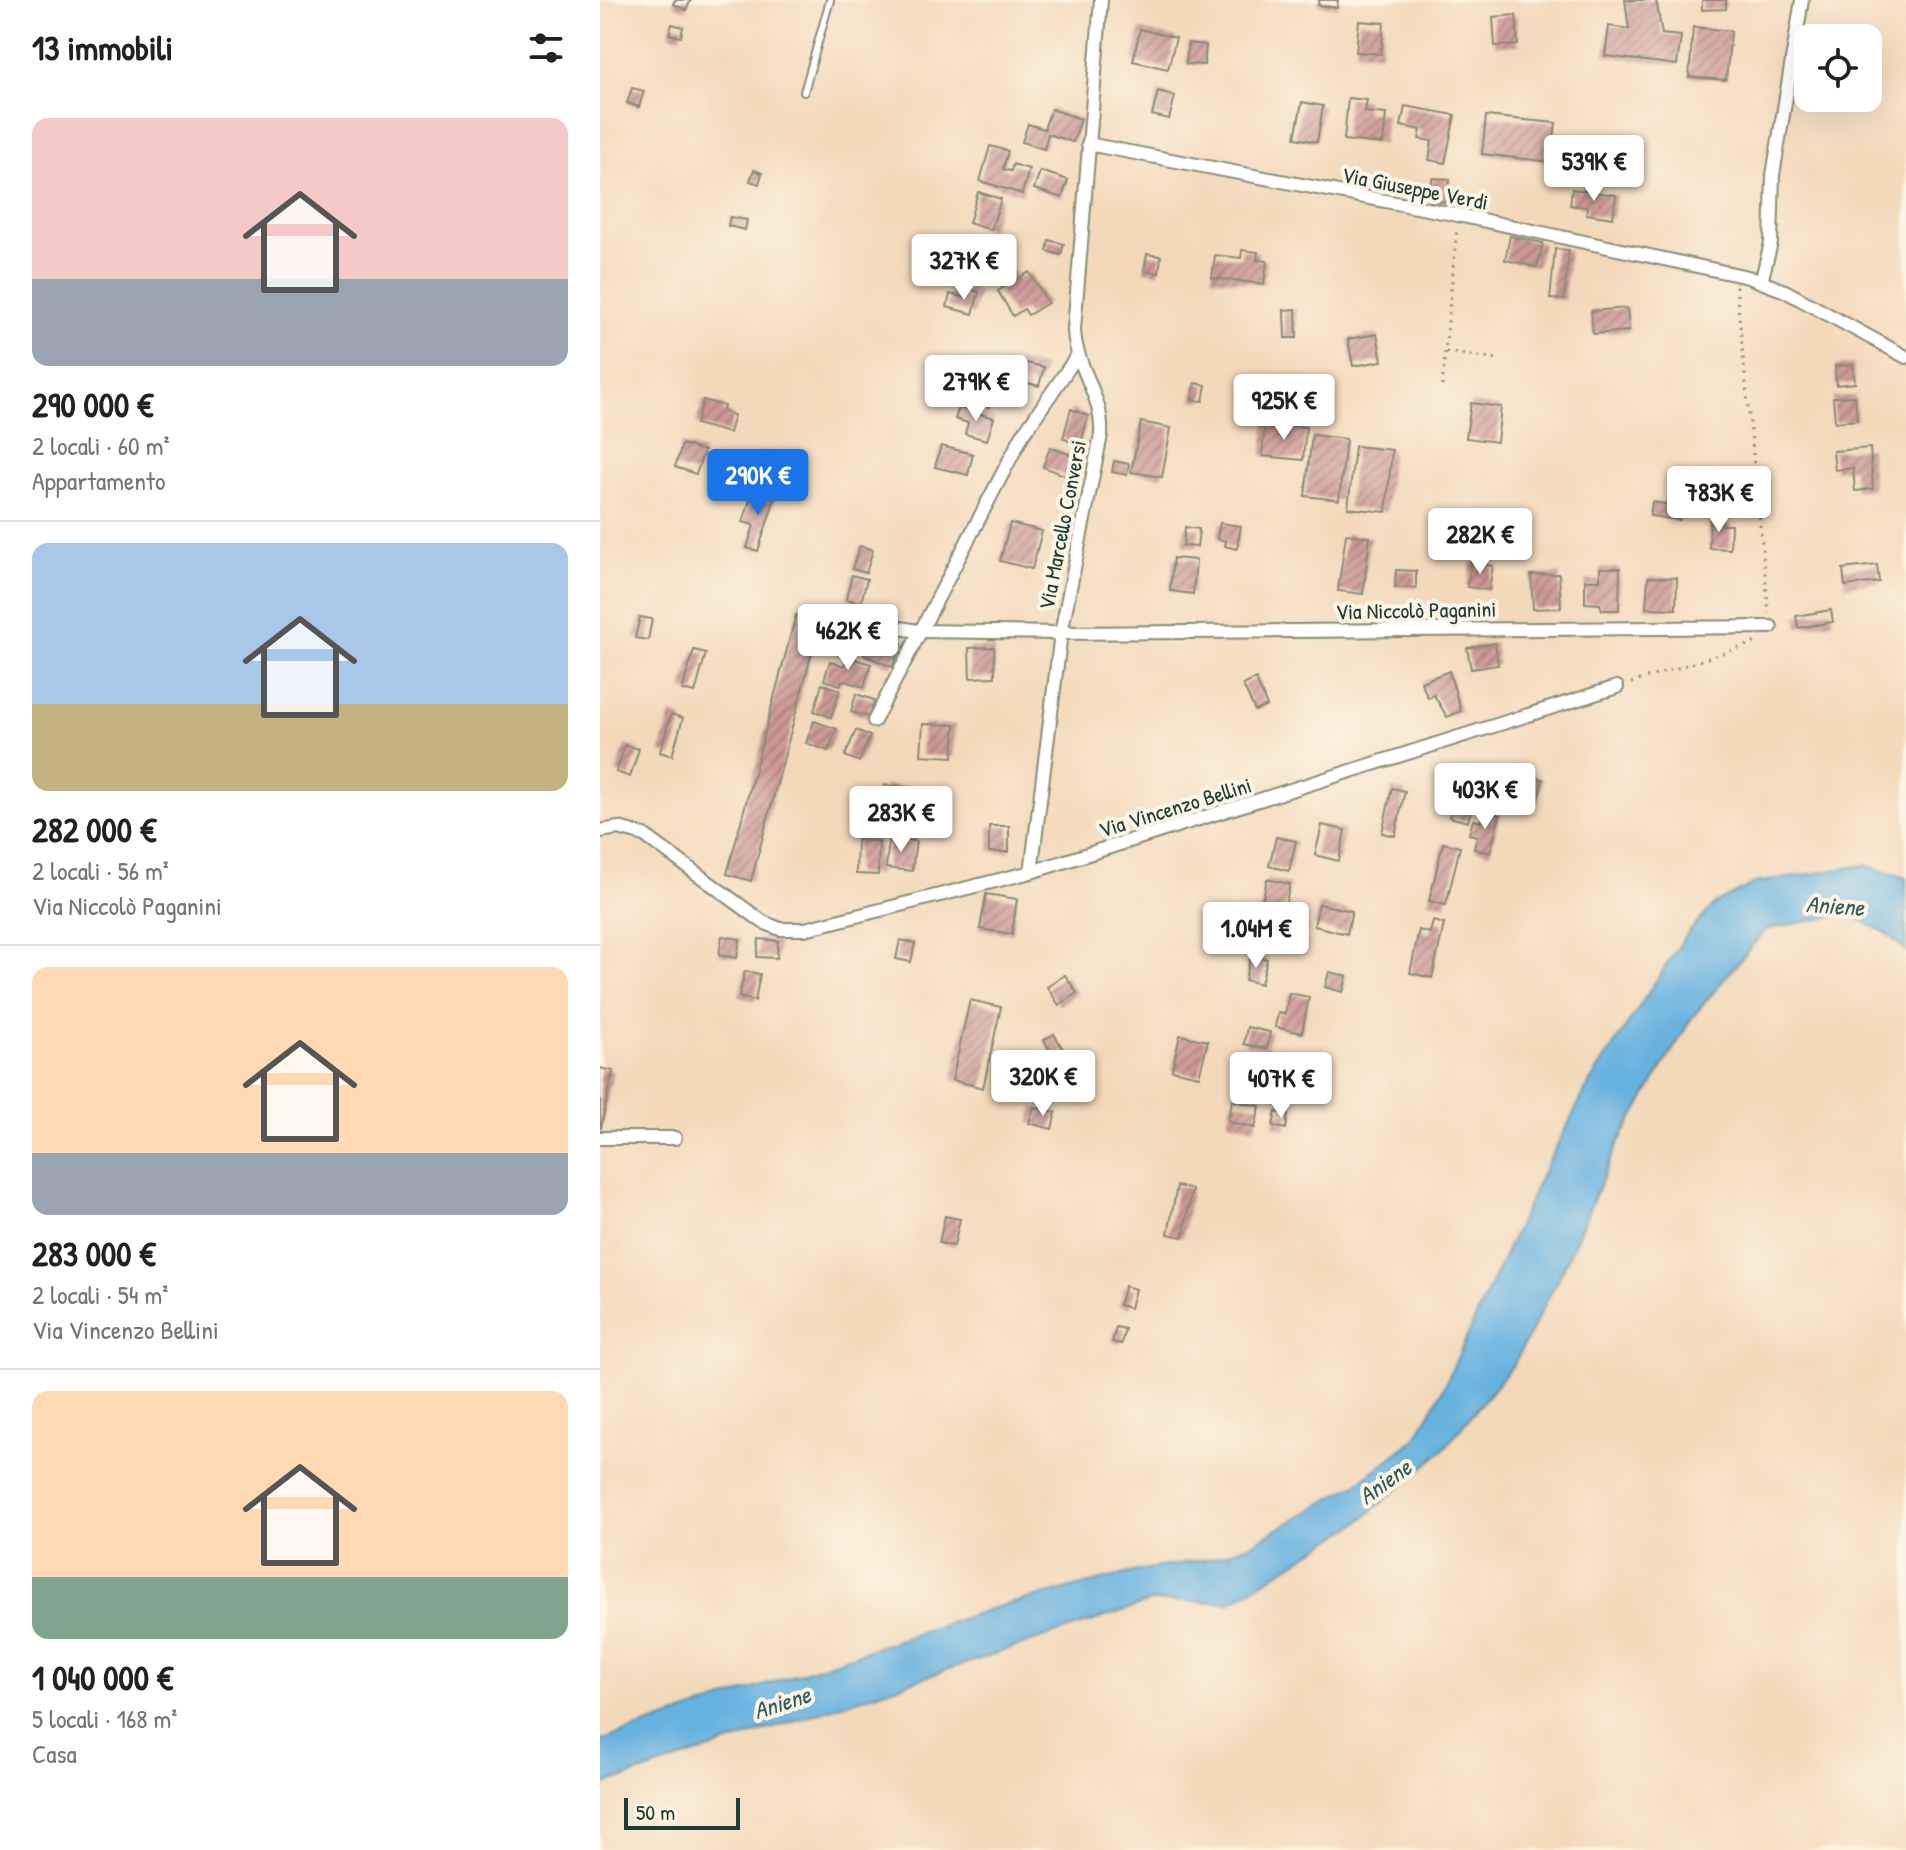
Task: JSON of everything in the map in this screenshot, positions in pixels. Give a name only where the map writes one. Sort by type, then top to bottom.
[{"type":"street","name":"Via Marcello Conversi","points":[[1031,872],[1061,633],[1102,420],[1098,401],[1077,356],[1074,329],[1101,0]]},
{"type":"street","points":[[1761,282],[1771,243],[1773,175],[1802,0]]},
{"type":"street","name":"Via Giuseppe Verdi","points":[[1088,144],[1458,215],[1735,274],[1761,282],[1848,323],[1906,357]]},
{"type":"street","points":[[874,721],[918,631],[1022,436],[1077,356]]},
{"type":"street","name":"Via Niccolò Paganini","points":[[847,619],[918,631],[1061,633],[1771,627]]},
{"type":"street","name":"Via Vincenzo Bellini","points":[[600,831],[619,828],[644,835],[763,922],[787,930],[817,927],[1031,872],[1617,687]]},
{"type":"street","points":[[600,1138],[675,1138]]},
{"type":"lane","points":[[804,92],[830,0]]},
{"type":"path","points":[[1442,386],[1458,215]]},
{"type":"path","points":[[1617,687],[1751,645],[1767,635],[1771,627],[1735,274]]},
{"type":"path","points":[[1446,352],[1499,359]]},
{"type":"water","name":"Aniene","points":[[1865,865],[1906,878],[1906,951],[1886,933],[1847,913],[1765,930],[1691,1019],[1617,1145],[1565,1265],[1514,1364],[1442,1451],[1358,1523],[1231,1602],[1153,1601],[600,1786],[600,1741],[990,1609],[1137,1571],[1213,1558],[1250,1545],[1358,1483],[1415,1439],[1442,1391],[1540,1178],[1590,1082],[1686,935],[1716,903],[1755,883]]},
{"type":"building","points":[[675,0],[691,0],[686,10],[673,4]]},
{"type":"building","points":[[1319,0],[1338,0],[1337,8],[1318,5]]},
{"type":"building","points":[[1625,0],[1656,0],[1662,34],[1681,36],[1677,65],[1605,56],[1609,26],[1629,29]]},
{"type":"building","points":[[1702,0],[1726,0],[1726,9],[1702,10]]},
{"type":"building","points":[[1516,15],[1518,45],[1495,46],[1493,17]]},
{"type":"building","points":[[1359,21],[1384,23],[1381,54],[1356,52]]},
{"type":"building","points":[[672,24],[683,27],[681,37],[669,34]]},
{"type":"building","points":[[1693,27],[1731,31],[1726,80],[1689,77]]},
{"type":"building","points":[[1140,29],[1176,38],[1168,69],[1133,61]]},
{"type":"building","points":[[1188,43],[1206,45],[1204,65],[1186,64]]},
{"type":"building","points":[[632,88],[644,91],[639,107],[627,103]]},
{"type":"building","points":[[1158,91],[1175,96],[1169,119],[1152,115]]},
{"type":"building","points":[[1348,98],[1367,100],[1365,112],[1386,114],[1383,144],[1344,140]]},
{"type":"building","points":[[1302,102],[1323,106],[1317,142],[1295,138]]},
{"type":"building","points":[[1405,106],[1455,115],[1445,163],[1429,160],[1432,141],[1419,139],[1421,130],[1401,126]]},
{"type":"building","points":[[1051,109],[1081,119],[1073,142],[1048,134],[1044,149],[1022,142],[1028,124],[1044,129]]},
{"type":"building","points":[[1486,116],[1556,123],[1551,162],[1482,154]]},
{"type":"building","points":[[990,146],[1008,151],[1003,169],[1011,171],[1013,164],[1029,169],[1022,194],[980,181]]},
{"type":"building","points":[[754,170],[762,173],[759,184],[750,181]]},
{"type":"building","points":[[1040,171],[1068,180],[1062,198],[1034,189]]},
{"type":"building","points":[[1432,178],[1450,179],[1448,202],[1431,201]]},
{"type":"building","points":[[1572,189],[1616,195],[1613,218],[1586,214],[1587,207],[1570,205]]},
{"type":"building","points":[[978,192],[1001,199],[991,230],[969,223]]},
{"type":"building","points":[[730,217],[747,220],[745,230],[728,226]]},
{"type":"building","points":[[1510,236],[1543,243],[1537,267],[1505,260]]},
{"type":"building","points":[[1049,240],[1064,244],[1061,255],[1047,251]]},
{"type":"building","points":[[1555,249],[1569,250],[1564,300],[1550,299]]},
{"type":"building","points":[[1242,250],[1258,252],[1257,260],[1267,261],[1264,284],[1212,278],[1215,255],[1241,258]]},
{"type":"building","points":[[1147,254],[1161,256],[1159,273],[1144,271]]},
{"type":"building","points":[[1012,270],[1017,279],[1029,272],[1048,303],[1028,315],[1024,309],[1013,316],[998,291],[1008,285],[1003,276]]},
{"type":"building","points":[[968,289],[979,292],[973,314],[947,307],[950,294],[966,298]]},
{"type":"building","points":[[1627,308],[1629,331],[1593,334],[1591,311]]},
{"type":"building","points":[[1296,309],[1297,338],[1285,338],[1284,310]]},
{"type":"building","points":[[1377,334],[1382,361],[1353,366],[1348,339]]},
{"type":"building","points":[[1018,361],[1044,367],[1039,386],[1013,379]]},
{"type":"building","points":[[1853,364],[1855,383],[1836,385],[1835,366]]},
{"type":"building","points":[[964,376],[994,382],[989,407],[958,400]]},
{"type":"building","points":[[1195,383],[1206,385],[1203,401],[1192,400]]},
{"type":"building","points":[[1855,396],[1857,420],[1835,422],[1833,397]]},
{"type":"building","points":[[703,400],[724,406],[723,411],[734,415],[729,433],[696,424]]},
{"type":"building","points":[[1471,403],[1501,407],[1497,442],[1466,438]]},
{"type":"building","points":[[959,408],[994,418],[987,440],[965,434],[968,423],[955,419]]},
{"type":"building","points":[[1071,409],[1088,416],[1080,447],[1063,438]]},
{"type":"building","points":[[1141,422],[1171,428],[1162,477],[1131,472]]},
{"type":"building","points":[[1265,424],[1306,427],[1303,460],[1262,456]]},
{"type":"building","points":[[1312,435],[1346,439],[1339,500],[1305,496]]},
{"type":"building","points":[[682,444],[704,451],[696,474],[675,467]]},
{"type":"building","points":[[941,446],[973,454],[968,475],[935,467]]},
{"type":"building","points":[[1355,446],[1392,450],[1386,512],[1348,508]]},
{"type":"building","points":[[1050,447],[1074,456],[1067,476],[1043,467]]},
{"type":"building","points":[[1870,448],[1873,489],[1855,491],[1853,468],[1835,470],[1833,451]]},
{"type":"building","points":[[764,452],[795,460],[788,484],[758,476]]},
{"type":"building","points":[[1114,461],[1129,464],[1127,475],[1112,472]]},
{"type":"building","points":[[753,491],[775,498],[758,551],[747,548],[754,525],[743,522]]},
{"type":"building","points":[[1652,502],[1681,506],[1679,520],[1650,516]]},
{"type":"building","points":[[1710,515],[1722,515],[1721,525],[1731,525],[1730,549],[1709,548]]},
{"type":"building","points":[[1010,523],[1042,531],[1032,569],[1000,561]]},
{"type":"building","points":[[1220,523],[1241,526],[1237,549],[1225,546],[1226,541],[1217,539]]},
{"type":"building","points":[[1185,527],[1199,529],[1197,547],[1183,546]]},
{"type":"building","points":[[1346,534],[1370,537],[1363,594],[1338,591]]},
{"type":"building","points":[[860,546],[873,550],[866,573],[852,569]]},
{"type":"building","points":[[1173,558],[1196,560],[1193,594],[1170,591]]},
{"type":"building","points":[[1471,562],[1493,566],[1489,590],[1467,587]]},
{"type":"building","points":[[1877,565],[1879,582],[1845,586],[1843,569]]},
{"type":"building","points":[[1600,568],[1620,568],[1619,610],[1602,610],[1600,604],[1585,603],[1585,580],[1600,580]]},
{"type":"building","points":[[1396,570],[1416,571],[1416,588],[1395,587]]},
{"type":"building","points":[[1559,574],[1561,608],[1533,609],[1531,575]]},
{"type":"building","points":[[852,575],[867,579],[861,603],[846,599]]},
{"type":"building","points":[[1648,577],[1677,578],[1676,609],[1646,608]]},
{"type":"building","points":[[1831,610],[1833,622],[1798,628],[1796,616]]},
{"type":"building","points":[[796,615],[820,622],[751,881],[727,874]]},
{"type":"building","points":[[640,617],[652,619],[648,640],[635,638]]},
{"type":"building","points":[[873,632],[902,644],[892,667],[864,655]]},
{"type":"building","points":[[839,633],[855,638],[849,656],[833,651]]},
{"type":"building","points":[[1495,643],[1498,665],[1471,669],[1467,648]]},
{"type":"building","points":[[994,647],[995,677],[970,678],[969,648]]},
{"type":"building","points":[[694,650],[706,653],[695,693],[682,690]]},
{"type":"building","points":[[847,657],[871,664],[864,687],[842,680],[840,685],[824,680],[830,661],[844,666]]},
{"type":"building","points":[[1449,671],[1461,711],[1447,717],[1434,695],[1428,698],[1421,682]]},
{"type":"building","points":[[1256,679],[1267,706],[1255,711],[1243,685]]},
{"type":"building","points":[[822,684],[840,690],[831,717],[814,711]]},
{"type":"building","points":[[856,694],[874,700],[869,717],[851,712]]},
{"type":"building","points":[[671,714],[683,718],[672,756],[660,752]]},
{"type":"building","points":[[814,721],[837,729],[828,751],[806,743]]},
{"type":"building","points":[[923,724],[955,725],[953,757],[921,755]]},
{"type":"building","points":[[856,730],[870,736],[859,762],[845,756]]},
{"type":"building","points":[[625,745],[639,749],[630,777],[616,772]]},
{"type":"building","points":[[1529,776],[1543,779],[1536,807],[1523,804]]},
{"type":"building","points":[[1459,777],[1478,782],[1468,822],[1449,817]]},
{"type":"building","points":[[885,785],[912,788],[909,816],[882,813]]},
{"type":"building","points":[[1392,788],[1405,791],[1395,836],[1382,833]]},
{"type":"building","points":[[1483,811],[1500,815],[1490,853],[1474,849],[1477,836],[1469,834],[1473,820],[1481,822]]},
{"type":"building","points":[[1322,825],[1345,830],[1339,861],[1315,855]]},
{"type":"building","points":[[989,826],[1009,826],[1009,852],[989,852]]},
{"type":"building","points":[[1276,837],[1296,841],[1289,871],[1269,866]]},
{"type":"building","points":[[889,838],[916,841],[912,871],[886,868]]},
{"type":"building","points":[[857,840],[879,841],[878,875],[856,874]]},
{"type":"building","points":[[1443,843],[1460,847],[1446,905],[1429,901]]},
{"type":"building","points":[[1267,879],[1290,884],[1282,921],[1259,916]]},
{"type":"building","points":[[986,894],[1017,899],[1012,934],[980,929]]},
{"type":"building","points":[[1319,904],[1352,911],[1347,934],[1314,926]]},
{"type":"building","points":[[1433,921],[1444,924],[1432,978],[1410,973],[1419,930],[1430,933]]},
{"type":"building","points":[[722,936],[740,939],[737,958],[719,955]]},
{"type":"building","points":[[759,939],[778,941],[777,958],[757,957]]},
{"type":"building","points":[[900,940],[915,943],[911,962],[896,959]]},
{"type":"building","points":[[1251,955],[1267,959],[1261,984],[1245,980]]},
{"type":"building","points":[[745,971],[760,974],[755,1001],[739,997]]},
{"type":"building","points":[[1329,972],[1347,976],[1343,992],[1325,987]]},
{"type":"building","points":[[1065,975],[1077,993],[1059,1005],[1047,987]]},
{"type":"building","points":[[1289,993],[1309,997],[1302,1033],[1275,1027],[1278,1013],[1285,1014]]},
{"type":"building","points":[[970,1000],[1001,1007],[983,1088],[952,1080]]},
{"type":"building","points":[[1247,1027],[1270,1032],[1267,1049],[1244,1044]]},
{"type":"building","points":[[1054,1034],[1064,1051],[1054,1057],[1044,1040]]},
{"type":"building","points":[[1180,1035],[1208,1041],[1199,1076],[1172,1070]]},
{"type":"building","points":[[1049,1059],[1057,1074],[1034,1085],[1026,1071]]},
{"type":"building","points":[[600,1068],[613,1071],[601,1128],[600,1128]]},
{"type":"building","points":[[1232,1101],[1260,1106],[1255,1128],[1228,1122]]},
{"type":"building","points":[[1034,1107],[1056,1112],[1052,1129],[1029,1123]]},
{"type":"building","points":[[1276,1112],[1288,1114],[1286,1129],[1273,1126]]},
{"type":"building","points":[[1177,1186],[1192,1189],[1183,1237],[1168,1234]]},
{"type":"building","points":[[945,1216],[960,1219],[954,1246],[939,1243]]},
{"type":"building","points":[[1125,1286],[1135,1289],[1130,1308],[1119,1305]]},
{"type":"building","points":[[1116,1327],[1125,1329],[1121,1344],[1112,1342]]}]
